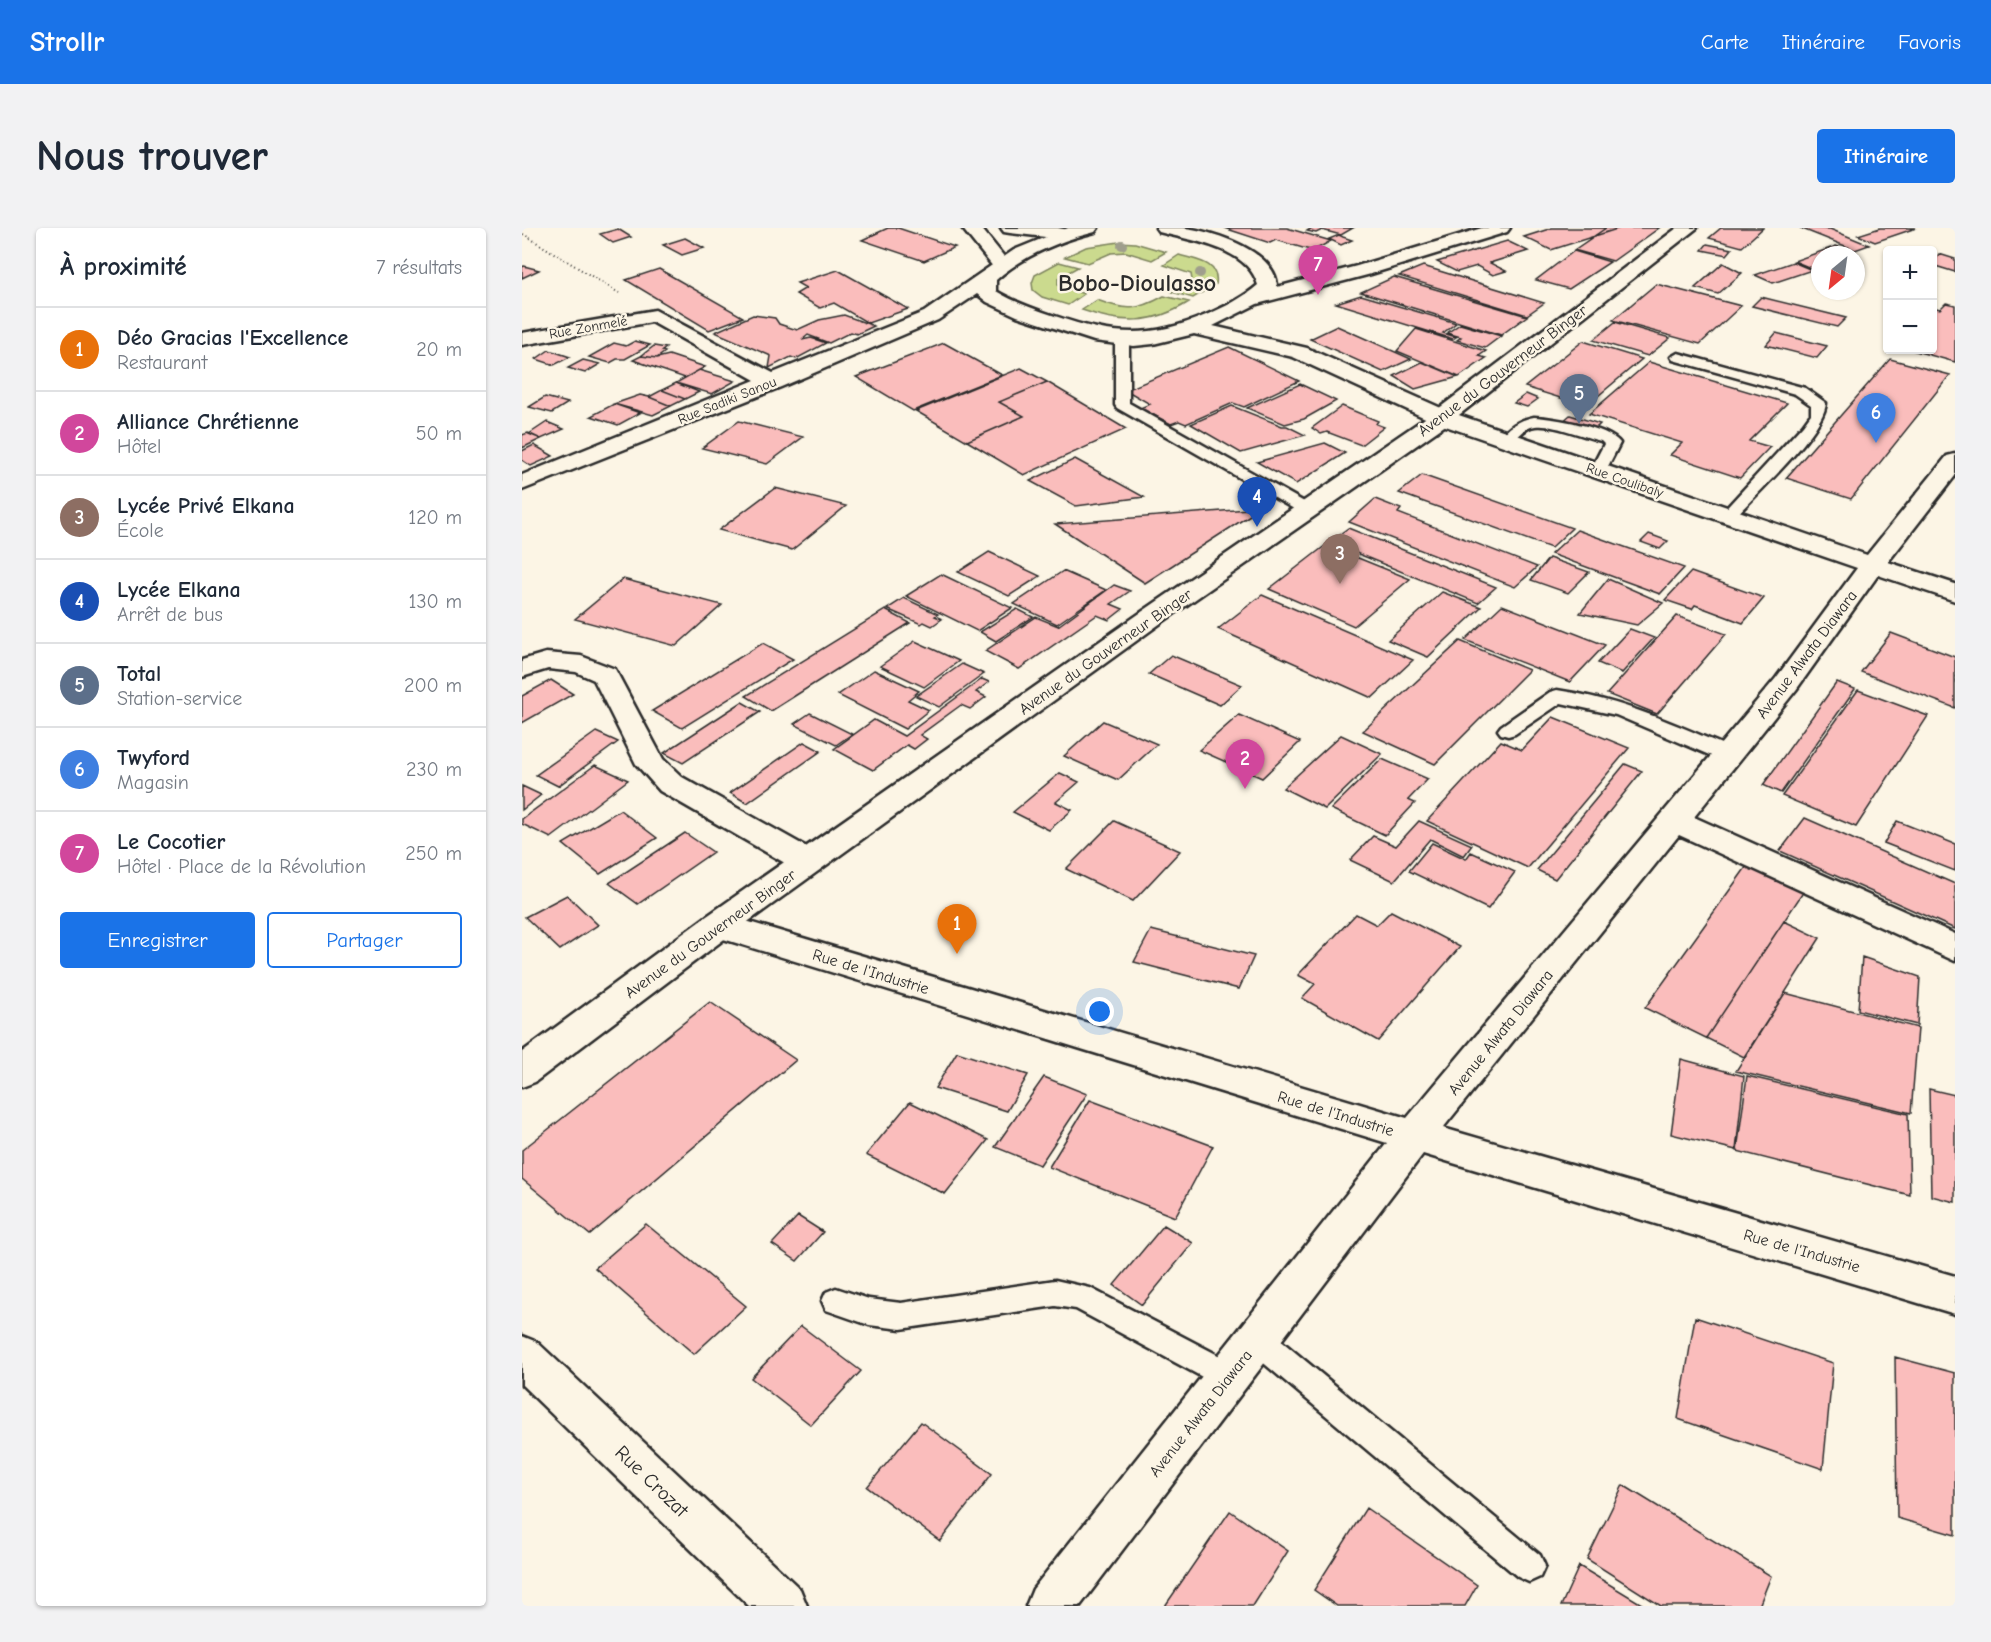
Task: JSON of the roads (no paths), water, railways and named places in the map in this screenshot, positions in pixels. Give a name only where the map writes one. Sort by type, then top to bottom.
[{"type":"street","points":[[971,228],[1000,264],[1063,234],[1089,228]]},
{"type":"street","points":[[1010,228],[1063,234]]},
{"type":"street","points":[[1165,228],[1241,252],[1259,263],[1267,275],[1268,286],[1257,311]]},
{"type":"street","points":[[986,279],[986,292],[1016,309],[1088,335],[1122,340],[1150,339],[1178,334],[1257,311],[1364,270],[1501,228]]},
{"type":"street","name":"Avenue du Gouverneur Binger","points":[[522,1072],[719,925],[1142,624],[1442,417],[1688,228]]},
{"type":"street","points":[[1259,263],[1282,264]]},
{"type":"street","name":"Rue Sadiki Sanou","points":[[522,483],[932,316],[986,279],[1000,264]]},
{"type":"street","points":[[1305,266],[1364,270]]},
{"type":"street","name":"Rue Sadiki Sanou","points":[[932,316],[1016,309]]},
{"type":"street","points":[[1257,311],[1300,352]]},
{"type":"street","name":"Rue Zonmelé","points":[[522,339],[655,316],[774,382]]},
{"type":"street","points":[[1195,328],[1300,352]]},
{"type":"street","name":"Rue Coulibaly","points":[[1300,352],[1442,417],[1955,593]]},
{"type":"street","name":"Avenue Alwata Diawara","points":[[1050,1606],[1414,1136],[1786,684],[1872,565],[1955,461]]},
{"type":"street","points":[[522,669],[546,661],[581,664],[605,675],[651,764],[671,784],[808,862]]},
{"type":"street","points":[[1674,820],[1955,948]]},
{"type":"street","name":"Rue de l'Industrie","points":[[719,925],[1414,1136],[1955,1295]]},
{"type":"street","name":"Rue Crozat","points":[[522,1356],[783,1606]]},
{"type":"lane","points":[[1122,340],[1122,405],[1307,510]]},
{"type":"lane","points":[[1678,357],[1800,391],[1819,403],[1818,414],[1809,428],[1728,515]]},
{"type":"lane","points":[[1507,439],[1525,424],[1532,422],[1557,425],[1606,438],[1612,443],[1598,471]]},
{"type":"lane","points":[[1508,730],[1557,696],[1575,698],[1638,716],[1728,755]]},
{"type":"lane","points":[[836,1301],[869,1312],[902,1316],[1055,1293],[1080,1297],[1229,1376]]},
{"type":"lane","points":[[1257,1340],[1529,1566]]},
{"type":"place","name":"Le Cocotier","points":[[1318,295]]},
{"type":"place","name":"Total","points":[[1579,424]]},
{"type":"place","name":"Twyford","points":[[1876,443]]},
{"type":"place","name":"Lycée Elkana","points":[[1257,527]]},
{"type":"place","name":"Lycée Privé Elkana","points":[[1340,584]]},
{"type":"place","name":"Alliance Chrétienne","points":[[1245,789]]},
{"type":"place","name":"Déo Gracias l'Excellence","points":[[957,954]]},
{"type":"district","name":"Bobo-Dioulasso","points":[[1137,283]]}]
